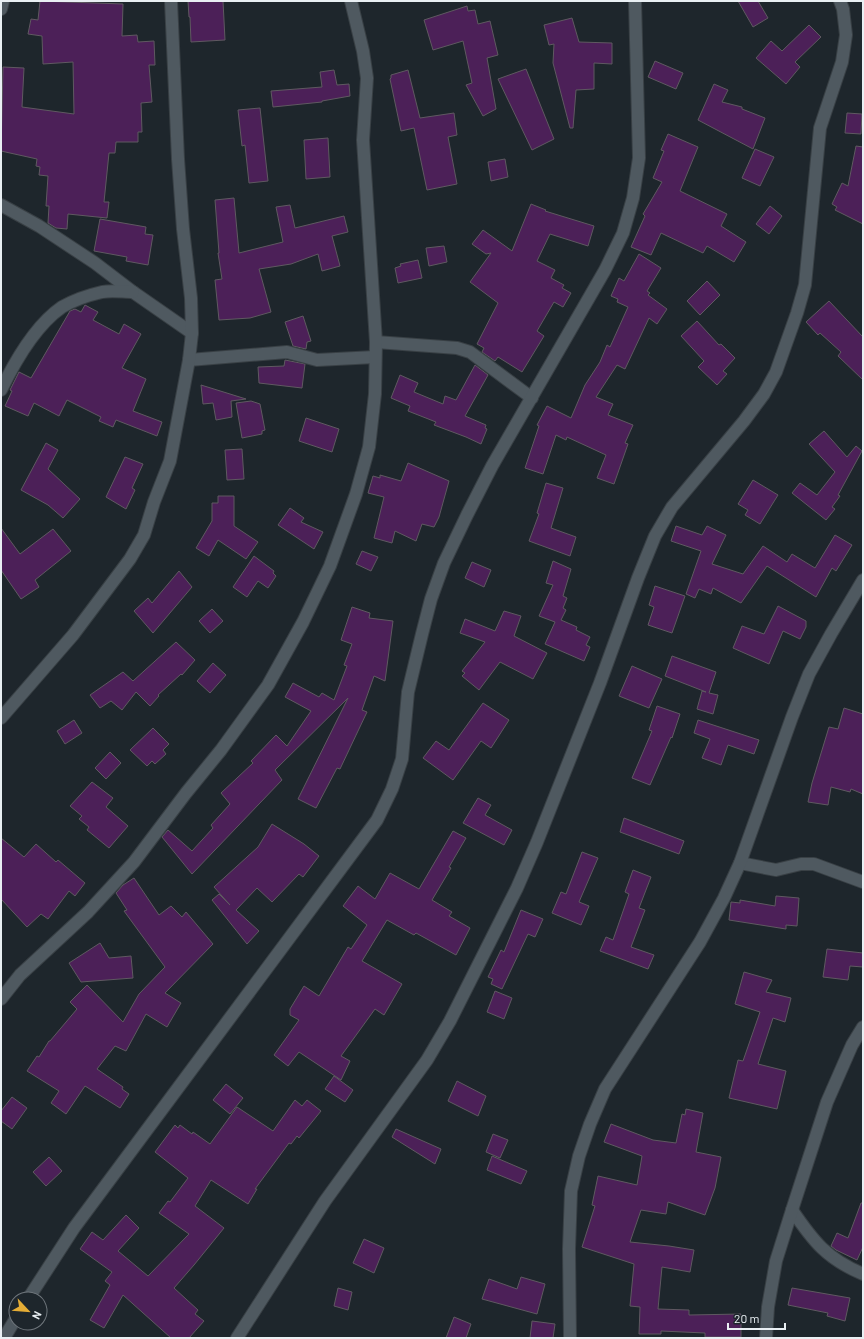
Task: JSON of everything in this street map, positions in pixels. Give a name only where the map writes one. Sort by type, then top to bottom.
[{"type":"street","points":[[1,9],[3,1]]},
{"type":"street","points":[[1,718],[73,635],[130,558],[144,535],[154,502],[170,461],[190,360],[192,333],[191,298],[183,229],[178,159],[171,1]]},
{"type":"street","points":[[1,1000],[20,975],[88,912],[134,862],[186,793],[221,750],[268,685],[303,622],[330,566],[356,494],[369,447],[375,394],[376,342],[363,140],[366,78],[363,51],[351,1]]},
{"type":"street","points":[[33,1291],[79,1222],[377,820],[392,789],[402,759],[408,692],[431,599],[444,562],[488,473],[605,270],[623,233],[633,198],[639,158],[634,1]]},
{"type":"street","points":[[237,1338],[325,1202],[427,1060],[450,1021],[517,888],[537,842],[600,683],[638,578],[655,536],[672,507],[744,421],[764,394],[776,372],[797,313],[805,285],[820,128],[842,62],[846,35],[843,9],[840,1]]},
{"type":"street","points":[[1,205],[38,226],[95,263],[133,292],[192,333]]},
{"type":"street","points":[[1,390],[28,344],[44,323],[63,307],[81,298],[104,292],[133,292]]},
{"type":"street","points":[[376,342],[457,348],[470,352],[532,398]]},
{"type":"street","points":[[190,360],[287,352],[317,360],[375,357]]},
{"type":"street","points":[[570,1338],[569,1249],[571,1191],[590,1124],[605,1089],[700,942],[724,898],[740,863],[792,717],[809,674],[863,580]]},
{"type":"street","points":[[740,863],[776,870],[801,864],[814,864],[863,882]]},
{"type":"street","points":[[766,1338],[768,1307],[776,1261],[826,1102],[852,1046],[863,1027]]},
{"type":"street","points":[[792,1210],[810,1236],[831,1257],[848,1268],[863,1274]]},
{"type":"building","points":[[40,1],[123,4],[122,36],[137,35],[138,42],[154,41],[155,65],[149,65],[152,102],[141,103],[142,132],[138,132],[138,142],[116,142],[115,153],[109,153],[104,202],[109,202],[107,218],[68,214],[67,229],[56,228],[48,223],[49,206],[46,206],[48,176],[39,175],[40,167],[36,166],[37,159],[1,151],[3,67],[24,68],[22,107],[74,114],[73,62],[43,64],[42,36],[28,34],[31,19],[38,20]]},
{"type":"building","points":[[188,1],[223,1],[225,40],[191,42]]},
{"type":"building","points":[[738,1],[758,1],[768,18],[753,27]]},
{"type":"building","points":[[467,6],[468,11],[475,10],[478,24],[490,21],[498,55],[487,58],[496,109],[483,116],[466,85],[472,83],[463,41],[433,50],[424,20]]},
{"type":"building","points":[[572,18],[579,42],[612,43],[612,64],[594,63],[594,89],[576,90],[573,128],[570,128],[553,63],[554,44],[549,45],[544,25]]},
{"type":"building","points":[[809,25],[821,37],[795,62],[800,67],[786,84],[756,58],[771,41],[782,51]]},
{"type":"building","points":[[655,61],[683,73],[676,89],[648,77]]},
{"type":"building","points":[[526,69],[554,139],[532,150],[498,79]]},
{"type":"building","points":[[334,70],[337,85],[349,84],[350,96],[322,102],[273,107],[271,91],[322,87],[320,72]]},
{"type":"building","points":[[408,70],[420,118],[454,113],[457,135],[448,137],[457,184],[427,190],[414,128],[401,131],[390,79],[391,75]]},
{"type":"building","points":[[714,84],[728,90],[722,102],[742,107],[742,109],[765,118],[753,149],[698,120]]},
{"type":"building","points":[[260,108],[268,181],[249,183],[245,145],[242,146],[238,110]]},
{"type":"building","points":[[847,113],[862,114],[861,134],[845,133]]},
{"type":"building","points":[[668,134],[698,147],[680,191],[727,214],[721,226],[746,242],[734,262],[707,246],[703,253],[661,233],[651,255],[631,247],[645,216],[643,214],[662,182],[653,178],[664,151],[661,150]]},
{"type":"building","points":[[328,138],[330,177],[306,179],[304,140]]},
{"type":"building","points":[[856,146],[863,147],[863,224],[835,210],[837,207],[832,204],[842,183],[848,186]]},
{"type":"building","points":[[755,149],[774,157],[760,186],[742,178]]},
{"type":"building","points":[[505,159],[508,177],[491,181],[488,162]]},
{"type":"building","points":[[234,198],[239,253],[283,242],[276,207],[290,205],[295,228],[344,216],[348,232],[332,236],[340,266],[322,271],[318,254],[291,264],[259,269],[271,312],[250,318],[219,320],[215,280],[222,279],[218,253],[215,200]]},
{"type":"building","points":[[531,204],[546,210],[545,211],[594,226],[588,246],[550,234],[537,261],[555,270],[551,278],[564,285],[562,288],[571,293],[563,307],[554,302],[537,331],[544,336],[522,372],[498,357],[495,361],[482,352],[484,348],[477,344],[498,303],[470,282],[491,253],[486,254],[472,244],[483,230],[512,251]]},
{"type":"building","points":[[770,206],[782,216],[769,234],[756,224]]},
{"type":"building","points":[[100,219],[146,227],[145,234],[153,235],[148,265],[126,261],[127,257],[94,251]]},
{"type":"building","points":[[444,246],[447,262],[429,266],[426,248]]},
{"type":"building","points":[[639,254],[661,268],[647,291],[650,293],[648,295],[667,309],[657,324],[649,318],[625,369],[617,365],[596,397],[613,404],[608,415],[633,425],[625,443],[628,444],[614,484],[597,478],[606,455],[567,437],[566,440],[556,435],[543,474],[525,468],[539,426],[537,425],[547,406],[571,418],[585,385],[600,362],[607,345],[610,347],[628,307],[617,302],[618,299],[611,296],[619,278],[624,281]]},
{"type":"building","points":[[418,260],[422,278],[398,283],[395,268],[401,266],[400,264]]},
{"type":"building","points":[[707,281],[720,295],[700,315],[687,301]]},
{"type":"building","points":[[829,301],[863,337],[863,380],[838,356],[841,352],[820,333],[818,335],[806,322]]},
{"type":"building","points":[[85,305],[98,312],[93,320],[119,334],[124,324],[141,334],[122,368],[146,379],[133,411],[162,422],[157,436],[116,420],[113,427],[99,421],[101,417],[67,400],[59,416],[34,403],[28,416],[5,406],[12,391],[10,390],[19,372],[31,378],[70,311],[75,309],[81,312]]},
{"type":"building","points":[[303,316],[311,341],[307,342],[306,349],[293,346],[285,322]]},
{"type":"building","points":[[697,321],[719,345],[721,344],[735,358],[723,371],[727,374],[717,385],[698,367],[704,361],[681,336]]},
{"type":"building","points":[[285,360],[305,364],[302,388],[259,383],[258,367],[284,366]]},
{"type":"building","points":[[475,365],[488,375],[465,416],[486,425],[485,428],[487,429],[481,444],[434,425],[436,422],[408,411],[410,406],[391,398],[400,375],[418,383],[414,392],[443,404],[445,396],[456,400]]},
{"type":"building","points":[[201,385],[246,399],[231,401],[232,417],[216,420],[213,403],[203,404]]},
{"type":"building","points":[[251,401],[260,404],[265,430],[262,431],[262,434],[242,438],[236,403]]},
{"type":"building","points":[[306,418],[339,429],[332,452],[299,441]]},
{"type":"building","points":[[824,431],[847,457],[856,446],[862,451],[838,495],[840,496],[832,507],[835,509],[826,520],[792,493],[800,483],[817,495],[835,472],[809,444]]},
{"type":"building","points":[[46,443],[58,450],[48,469],[80,499],[63,518],[48,505],[21,490]]},
{"type":"building","points":[[242,449],[244,479],[227,480],[225,450]]},
{"type":"building","points":[[125,457],[143,464],[132,488],[135,490],[126,509],[106,497]]},
{"type":"building","points":[[408,463],[449,481],[439,517],[434,527],[422,524],[416,541],[395,531],[392,543],[374,538],[384,497],[368,493],[373,476],[380,478],[380,475],[401,481]]},
{"type":"building","points":[[753,480],[778,495],[760,524],[745,515],[748,510],[738,504]]},
{"type":"building","points":[[546,483],[563,488],[551,528],[576,537],[570,556],[529,541],[539,514],[537,513]]},
{"type":"building","points":[[218,496],[234,496],[234,526],[258,542],[246,559],[218,540],[209,556],[196,548],[212,521],[212,503],[218,503]]},
{"type":"building","points":[[290,508],[304,518],[301,522],[323,532],[314,549],[278,525]]},
{"type":"building","points":[[676,526],[702,535],[707,526],[726,535],[712,564],[743,574],[763,546],[787,562],[792,554],[815,568],[835,535],[852,545],[836,571],[832,568],[816,597],[767,566],[741,603],[713,588],[711,594],[699,589],[695,598],[686,594],[701,551],[671,541]]},
{"type":"building","points":[[1,528],[20,554],[53,529],[71,551],[35,580],[39,587],[21,599],[1,570]]},
{"type":"building","points":[[362,551],[378,557],[371,571],[356,564]]},
{"type":"building","points":[[254,556],[274,571],[273,573],[276,576],[268,588],[258,581],[247,597],[233,587]]},
{"type":"building","points":[[553,561],[571,569],[563,596],[567,598],[563,608],[566,610],[561,620],[577,627],[576,630],[590,637],[586,645],[590,647],[584,661],[545,644],[555,622],[539,616],[553,585],[546,583]]},
{"type":"building","points":[[472,562],[491,570],[484,587],[465,578]]},
{"type":"building","points":[[179,571],[192,587],[153,633],[134,611],[148,598],[152,603]]},
{"type":"building","points":[[655,586],[685,596],[672,633],[648,625],[654,607],[649,605]]},
{"type":"building","points":[[778,606],[806,621],[806,627],[800,639],[783,631],[769,664],[733,648],[742,626],[764,634]]},
{"type":"building","points":[[352,607],[370,613],[369,618],[393,621],[385,681],[374,676],[362,710],[367,712],[340,769],[337,768],[316,808],[298,799],[348,698],[275,770],[282,780],[192,874],[162,837],[168,830],[192,851],[213,828],[211,825],[230,804],[221,793],[253,763],[251,761],[276,735],[287,746],[311,711],[285,697],[293,683],[319,697],[322,693],[334,700],[347,666],[344,665],[352,644],[341,640]]},
{"type":"building","points":[[212,609],[223,621],[210,633],[199,621]]},
{"type":"building","points":[[504,611],[521,616],[514,636],[547,653],[533,679],[500,662],[479,690],[462,676],[465,673],[462,671],[485,642],[460,633],[465,619],[495,631]]},
{"type":"building","points":[[176,642],[195,660],[182,675],[181,674],[158,695],[159,696],[150,706],[136,692],[122,710],[111,701],[100,708],[90,695],[123,672],[133,681]]},
{"type":"building","points":[[672,656],[716,672],[709,693],[718,695],[713,714],[697,709],[702,691],[706,692],[665,676]]},
{"type":"building","points":[[213,663],[226,675],[210,693],[197,681]]},
{"type":"building","points":[[632,666],[662,679],[649,708],[619,696]]},
{"type":"building","points":[[483,703],[509,720],[491,748],[481,741],[453,780],[423,758],[436,741],[449,750]]},
{"type":"building","points":[[657,706],[680,714],[672,738],[671,737],[650,785],[632,778],[652,731],[649,730]]},
{"type":"building","points":[[844,708],[863,714],[863,794],[851,789],[850,792],[831,787],[828,805],[808,802],[812,783],[829,727],[838,729]]},
{"type":"building","points":[[74,720],[82,733],[65,744],[57,731]]},
{"type":"building","points":[[698,720],[759,740],[754,754],[728,745],[721,765],[702,758],[710,739],[694,733]]},
{"type":"building","points":[[153,728],[169,744],[163,750],[166,754],[155,764],[152,761],[147,766],[130,750]]},
{"type":"building","points":[[110,752],[121,763],[106,779],[95,768]]},
{"type":"building","points":[[92,782],[113,798],[106,807],[128,826],[109,848],[87,830],[89,827],[79,819],[82,816],[70,806]]},
{"type":"building","points":[[478,798],[491,805],[485,815],[512,830],[504,845],[463,823]]},
{"type":"building","points":[[624,818],[684,841],[679,854],[620,832]]},
{"type":"building","points":[[272,824],[304,844],[319,856],[303,877],[299,874],[272,902],[257,888],[236,910],[259,931],[247,944],[212,900],[219,894],[230,905],[214,887],[258,847]]},
{"type":"building","points":[[453,831],[466,838],[449,867],[451,868],[432,900],[452,912],[449,916],[470,928],[456,955],[416,933],[414,935],[387,920],[362,961],[402,984],[384,1015],[375,1009],[341,1056],[350,1061],[341,1080],[299,1052],[288,1066],[274,1055],[299,1020],[290,1015],[290,1009],[304,986],[319,996],[348,947],[351,949],[367,925],[343,906],[358,886],[375,899],[390,873],[419,889]]},
{"type":"building","points":[[1,838],[24,857],[36,844],[56,862],[58,860],[85,883],[75,896],[69,891],[48,919],[41,914],[27,927],[1,899]]},
{"type":"building","points":[[582,852],[598,858],[579,902],[589,906],[581,925],[552,913],[561,892],[566,894]]},
{"type":"building","points":[[633,870],[651,877],[639,908],[645,910],[631,947],[654,955],[648,969],[600,951],[606,937],[613,940],[629,894],[625,892]]},
{"type":"building","points":[[134,878],[159,915],[171,906],[182,917],[186,912],[213,944],[165,993],[181,1003],[167,1027],[146,1014],[126,1051],[115,1046],[97,1069],[123,1087],[122,1089],[129,1094],[120,1108],[85,1086],[66,1114],[51,1103],[59,1091],[27,1071],[37,1056],[39,1057],[49,1041],[77,1009],[70,1002],[87,985],[123,1022],[139,994],[165,967],[124,911],[127,910],[116,893],[123,885]]},
{"type":"building","points":[[776,896],[799,898],[797,926],[786,925],[786,929],[729,920],[731,902],[740,903],[740,900],[775,906]]},
{"type":"building","points":[[521,910],[543,919],[535,937],[528,934],[502,989],[491,984],[493,979],[488,977],[501,950],[504,952]]},
{"type":"building","points":[[100,943],[109,958],[131,956],[133,978],[81,982],[69,963]]},
{"type":"building","points":[[827,949],[863,953],[863,967],[850,966],[848,980],[823,977]]},
{"type":"building","points":[[744,972],[772,980],[766,992],[791,998],[785,1022],[773,1018],[758,1064],[786,1071],[777,1109],[729,1098],[738,1060],[743,1061],[760,1012],[735,1004]]},
{"type":"building","points":[[495,991],[512,998],[504,1019],[487,1012]]},
{"type":"building","points":[[334,1076],[353,1090],[345,1102],[325,1089]]},
{"type":"building","points":[[457,1081],[486,1096],[478,1116],[448,1101]]},
{"type":"building","points":[[226,1084],[243,1098],[230,1114],[213,1100]]},
{"type":"building","points":[[12,1097],[27,1108],[12,1129],[1,1121],[1,1111]]},
{"type":"building","points":[[295,1100],[302,1106],[307,1100],[321,1111],[299,1138],[297,1136],[291,1144],[289,1143],[255,1189],[257,1189],[248,1204],[211,1180],[195,1206],[224,1228],[174,1288],[198,1310],[195,1314],[204,1321],[189,1338],[171,1338],[123,1295],[104,1328],[90,1320],[110,1285],[105,1281],[112,1272],[80,1249],[92,1232],[103,1240],[126,1215],[139,1228],[118,1251],[148,1276],[189,1234],[159,1213],[168,1201],[170,1202],[188,1178],[155,1152],[175,1125],[178,1128],[180,1125],[192,1134],[193,1132],[210,1144],[237,1107],[273,1131]]},
{"type":"building","points":[[686,1109],[703,1113],[696,1152],[721,1157],[715,1188],[705,1215],[668,1202],[666,1214],[641,1210],[630,1242],[694,1250],[690,1272],[662,1267],[658,1309],[689,1310],[689,1315],[741,1314],[741,1337],[705,1337],[705,1333],[661,1331],[661,1334],[639,1334],[640,1307],[630,1306],[634,1264],[582,1247],[595,1206],[592,1205],[598,1176],[637,1185],[642,1156],[604,1142],[611,1124],[653,1140],[676,1143],[682,1114],[685,1115]]},
{"type":"building","points":[[396,1129],[441,1149],[435,1164],[392,1137]]},
{"type":"building","points":[[493,1134],[508,1140],[500,1158],[486,1152]]},
{"type":"building","points":[[492,1156],[527,1171],[521,1184],[487,1170]]},
{"type":"building","points":[[49,1157],[62,1171],[46,1186],[33,1172]]},
{"type":"building","points":[[861,1203],[863,1203],[863,1247],[857,1260],[831,1246],[837,1233],[848,1238]]},
{"type":"building","points":[[364,1239],[384,1248],[374,1273],[353,1263]]},
{"type":"building","points":[[521,1277],[545,1284],[537,1314],[482,1299],[489,1279],[517,1289]]},
{"type":"building","points":[[338,1288],[352,1292],[348,1310],[334,1306]]},
{"type":"building","points":[[792,1288],[850,1298],[845,1321],[827,1316],[828,1313],[788,1305]]},
{"type":"building","points":[[454,1317],[471,1324],[466,1338],[446,1338]]},
{"type":"building","points":[[532,1321],[555,1324],[553,1338],[530,1338]]}]
